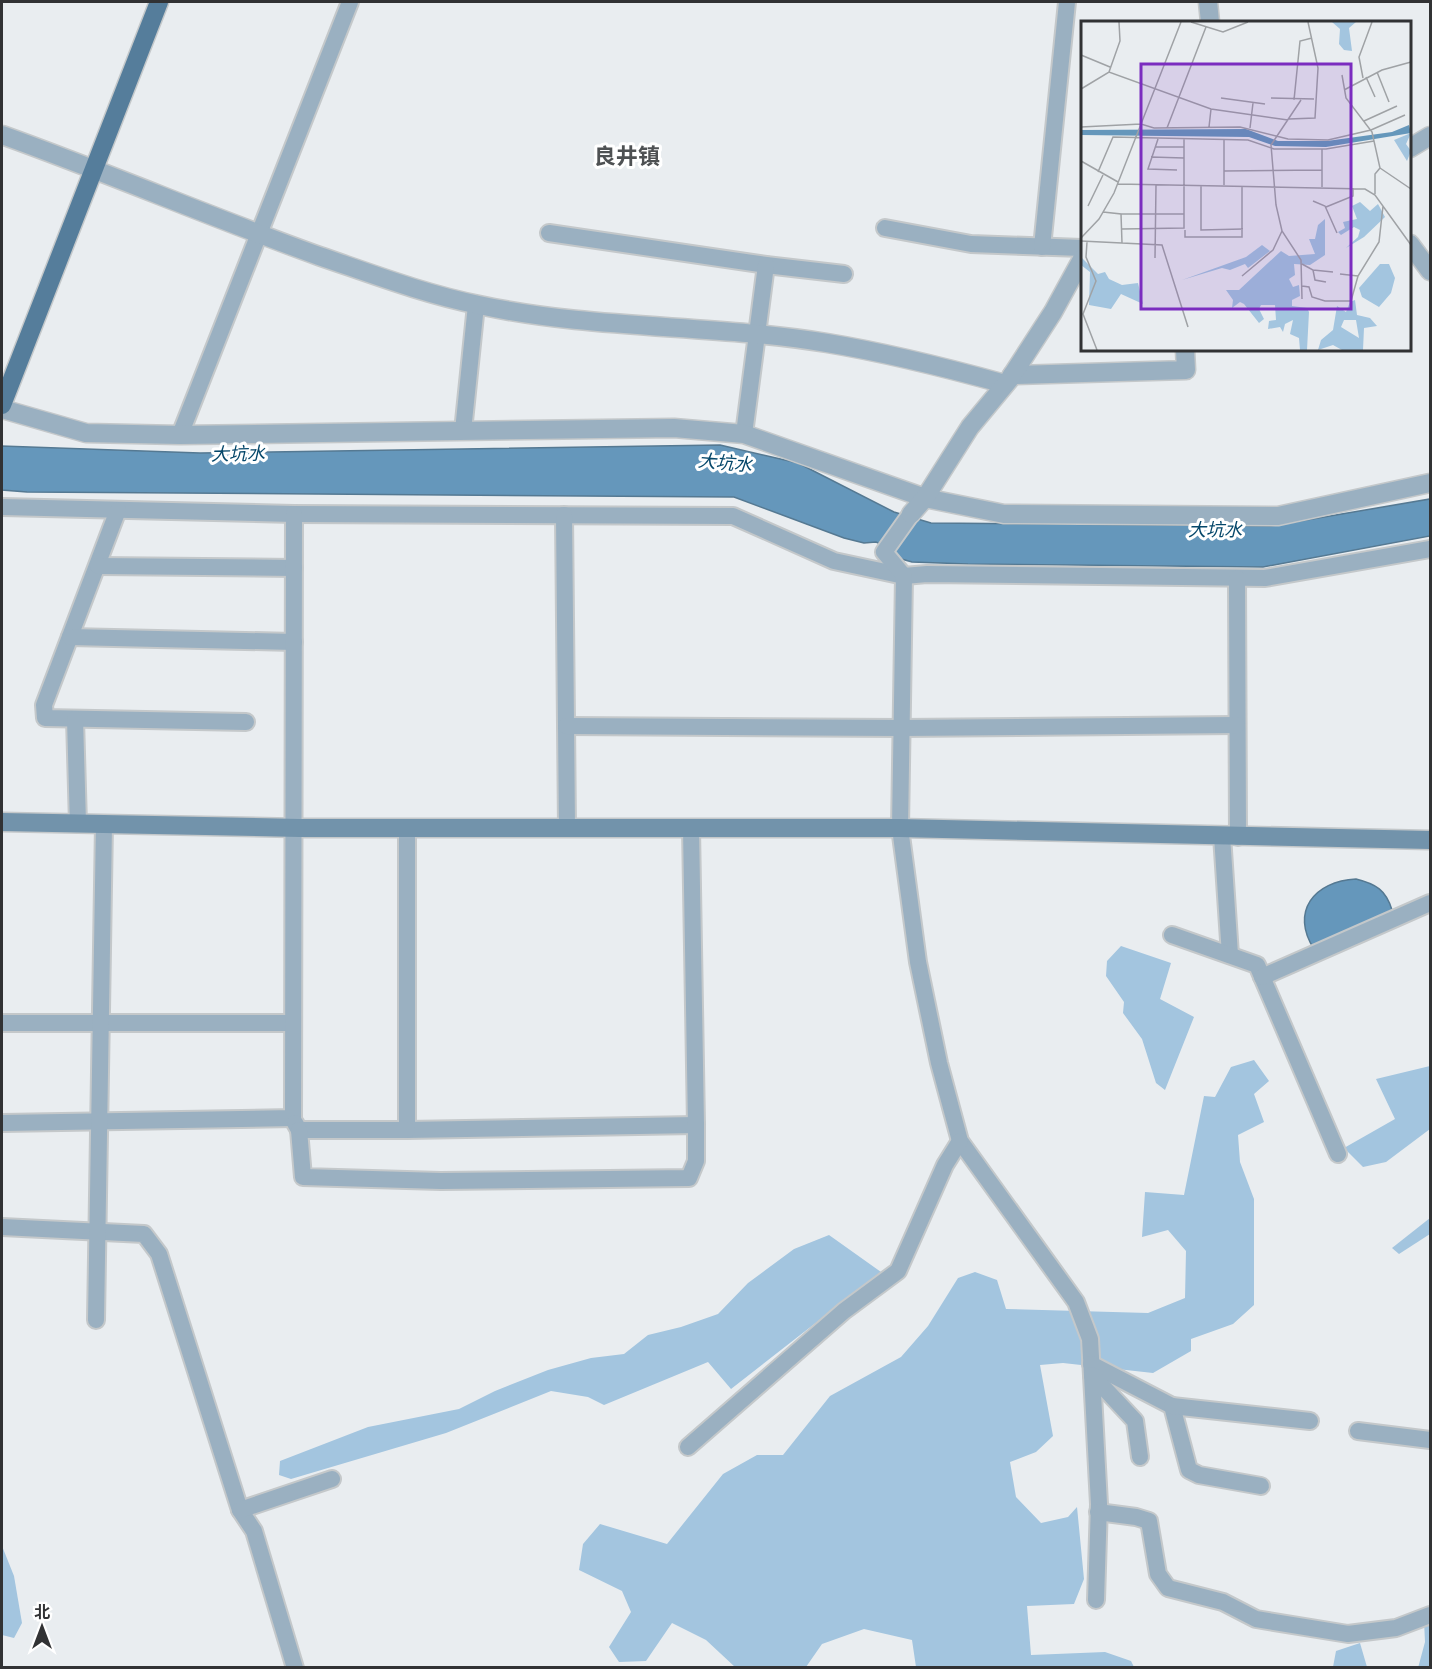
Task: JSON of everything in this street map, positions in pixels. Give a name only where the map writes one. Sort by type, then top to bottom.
[{"type":"main road","points":[[2,407],[159,2]]},
{"type":"main road","points":[[2,822],[407,828],[900,828],[1431,840]]},
{"type":"street","points":[[180,435],[350,2]]},
{"type":"street","points":[[1042,246],[1067,2]]},
{"type":"street","points":[[1208,2],[1210,21]]},
{"type":"street","points":[[2,135],[93,168],[259,234],[393,282],[476,305],[537,317],[826,342],[1009,380],[1186,370],[1185,351]]},
{"type":"street","points":[[1411,147],[1431,136]]},
{"type":"street","points":[[885,228],[971,244],[1081,248]]},
{"type":"street","points":[[549,233],[766,265],[844,274]]},
{"type":"street","points":[[1411,245],[1431,271]]},
{"type":"street","points":[[1081,263],[1053,312],[1009,380],[970,427],[925,498],[884,552],[904,576],[900,828],[918,962],[939,1063],[960,1141],[1076,1302],[1090,1340],[1098,1512],[1096,1600]]},
{"type":"street","points":[[744,434],[766,265]]},
{"type":"street","points":[[463,431],[476,305]]},
{"type":"street","points":[[2,407],[86,434],[180,435],[674,428],[744,434],[925,498],[1004,514],[1278,516],[1431,483]]},
{"type":"street","points":[[2,507],[294,514],[733,516],[834,561],[904,576],[927,574],[1265,578],[1431,549]]},
{"type":"street","points":[[118,510],[44,705],[45,718],[246,722]]},
{"type":"street","points":[[294,514],[293,1023],[296,1124],[303,1177],[453,1181],[689,1178],[696,1161],[691,828]]},
{"type":"street","points":[[564,515],[567,828]]},
{"type":"street","points":[[98,566],[294,568]]},
{"type":"street","points":[[1230,955],[1230,836],[1237,725],[1237,578]]},
{"type":"street","points":[[70,637],[294,642]]},
{"type":"street","points":[[75,719],[78,824]]},
{"type":"street","points":[[566,726],[902,728],[1237,725]]},
{"type":"street","points":[[96,1320],[104,824]]},
{"type":"street","points":[[407,828],[407,1130]]},
{"type":"street","points":[[1262,977],[1431,903]]},
{"type":"street","points":[[1172,935],[1257,965],[1338,1154]]},
{"type":"street","points":[[2,1023],[293,1023]]},
{"type":"street","points":[[2,1123],[100,1121],[296,1124],[407,1130],[696,1125]]},
{"type":"street","points":[[688,1447],[844,1311],[898,1271],[945,1164],[960,1141]]},
{"type":"street","points":[[2,1227],[144,1234],[159,1254],[240,1510],[254,1531],[295,1668]]},
{"type":"street","points":[[1091,1370],[1172,1406],[1310,1421]]},
{"type":"street","points":[[1091,1370],[1135,1421],[1140,1457]]},
{"type":"street","points":[[1172,1406],[1189,1470],[1199,1475],[1261,1486]]},
{"type":"street","points":[[1358,1431],[1431,1440]]},
{"type":"street","points":[[240,1510],[332,1479]]},
{"type":"street","points":[[1098,1512],[1149,1521],[1158,1574],[1168,1588],[1223,1602],[1256,1619],[1348,1634],[1396,1628],[1431,1615]]},
{"type":"shaded area","points":[[1121,946],[1171,963],[1160,999],[1194,1017],[1165,1090],[1156,1083],[1142,1039],[1123,1013],[1124,1002],[1106,976],[1107,961]]},
{"type":"shaded area","points":[[1254,1060],[1269,1081],[1254,1094],[1264,1122],[1238,1135],[1240,1162],[1254,1199],[1254,1305],[1233,1324],[1191,1339],[1191,1351],[1153,1373],[1063,1363],[1040,1365],[1053,1436],[1036,1452],[1010,1462],[1016,1497],[1041,1523],[1068,1517],[1077,1507],[1084,1579],[1074,1604],[1027,1606],[1031,1655],[1105,1652],[1131,1661],[1134,1667],[916,1667],[912,1640],[864,1629],[822,1644],[806,1667],[735,1667],[706,1640],[672,1623],[646,1661],[619,1662],[609,1647],[631,1612],[622,1591],[579,1570],[583,1544],[600,1524],[667,1544],[723,1474],[757,1455],[783,1455],[830,1396],[901,1357],[928,1326],[958,1278],[975,1272],[997,1280],[1006,1309],[1148,1313],[1185,1298],[1186,1251],[1168,1230],[1142,1237],[1145,1192],[1184,1195],[1204,1096],[1215,1097],[1231,1067]]},
{"type":"shaded area","points":[[1430,1066],[1430,1129],[1386,1162],[1363,1167],[1344,1148],[1395,1119],[1376,1079]]},
{"type":"shaded area","points":[[1430,1218],[1430,1234],[1399,1254],[1392,1248]]},
{"type":"shaded area","points":[[829,1235],[881,1272],[731,1389],[708,1362],[604,1405],[588,1397],[551,1391],[446,1433],[291,1479],[279,1475],[280,1461],[368,1427],[459,1409],[495,1391],[548,1370],[591,1358],[624,1354],[648,1335],[681,1327],[718,1314],[748,1283],[794,1249]]},
{"type":"shaded area","points":[[2,1546],[14,1576],[22,1623],[14,1638],[2,1635]]},
{"type":"shaded area","points":[[1430,1619],[1430,1667],[1418,1668],[1425,1642],[1424,1621]]},
{"type":"shaded area","points":[[1360,1643],[1367,1667],[1333,1667],[1336,1651]]},
{"type":"water","name":"大坑水","points":[[720,445],[798,463],[894,512],[931,523],[1271,526],[1430,499],[1430,536],[1263,567],[968,564],[912,562],[898,558],[894,550],[876,542],[864,543],[844,538],[734,497],[2,490],[2,446],[200,453]]},
{"type":"water","points":[[1356,879],[1379,889],[1387,897],[1392,910],[1314,949],[1307,935],[1305,923],[1310,901],[1328,886]]},
{"type":"district","name":"良井镇","points":[[627,156]]}]
